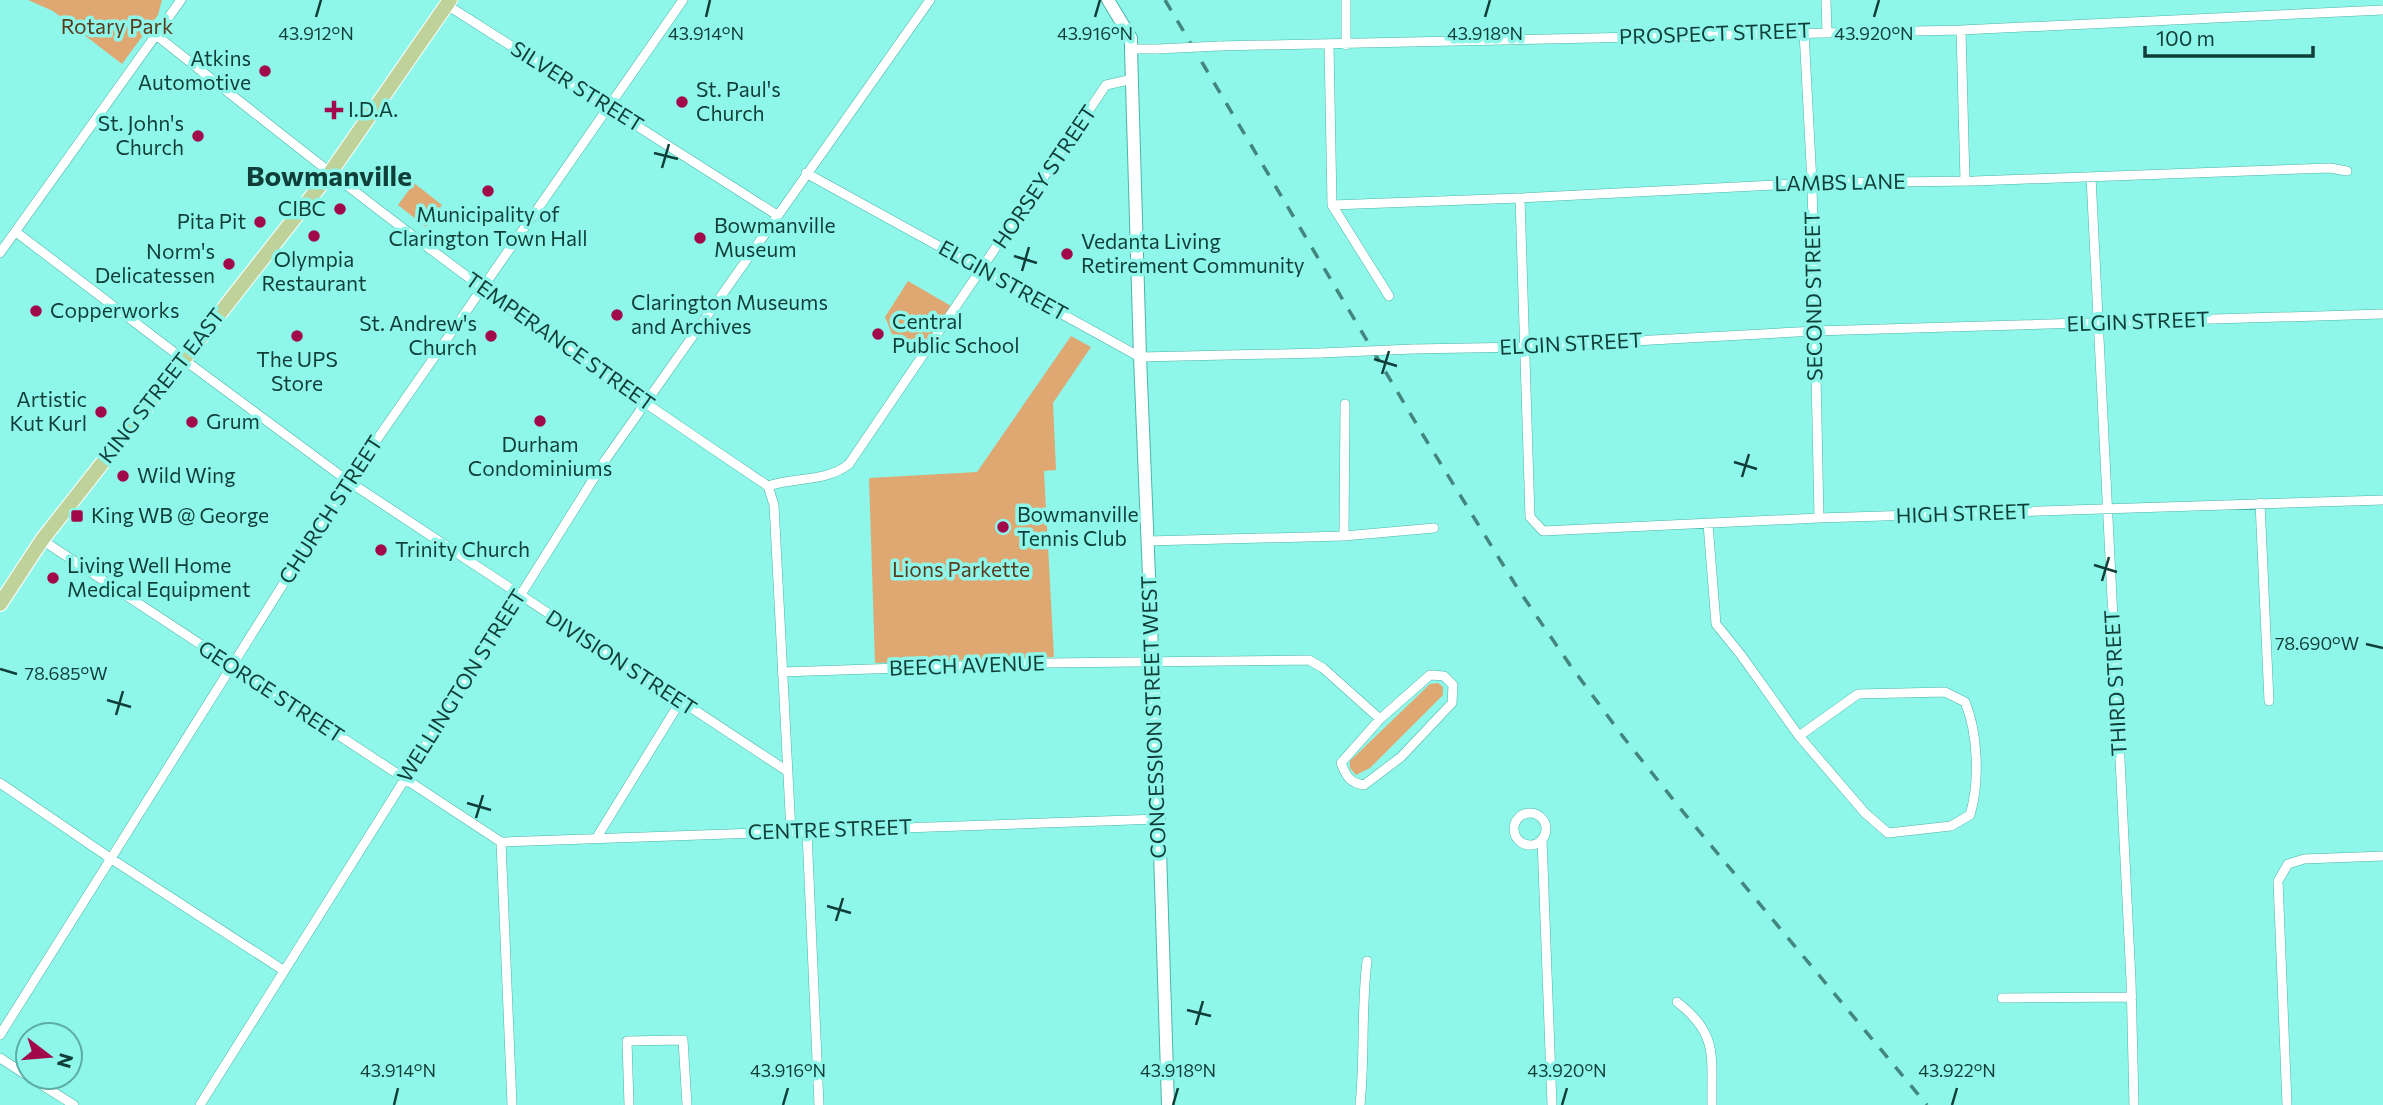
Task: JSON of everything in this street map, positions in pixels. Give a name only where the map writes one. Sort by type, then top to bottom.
[{"type":"main road","name":"KING STREET EAST","points":[[0,604],[42,540],[330,173],[449,2]]},
{"type":"street","points":[[0,253],[181,0]]},
{"type":"street","name":"CHURCH STREET","points":[[0,1035],[348,481],[683,0]]},
{"type":"street","name":"WELLINGTON STREET","points":[[200,1105],[606,459],[930,0]]},
{"type":"street","name":"CONCESSION STREET WEST","points":[[1108,0],[1130,38],[1133,79],[1140,357],[1168,1105]]},
{"type":"street","points":[[1346,0],[1346,45]]},
{"type":"street","points":[[1826,0],[1827,31]]},
{"type":"street","name":"SILVER STREET","points":[[449,2],[589,97],[777,215]]},
{"type":"street","name":"PROSPECT STREET","points":[[1131,49],[1961,30],[2383,10]]},
{"type":"street","points":[[1961,30],[1965,181]]},
{"type":"street","name":"SECOND STREET","points":[[1804,32],[1812,183],[1819,518]]},
{"type":"street","name":"TEMPERANCE STREET","points":[[156,35],[330,173],[481,287],[768,486]]},
{"type":"street","points":[[1329,45],[1332,205],[1389,296]]},
{"type":"street","name":"HORSEY STREET","points":[[768,486],[785,480],[838,474],[849,464],[1106,85],[1133,79]]},
{"type":"street","name":"LAMBS LANE","points":[[1332,205],[1812,183],[1965,181],[2330,168],[2347,171]]},
{"type":"street","name":"ELGIN STREET","points":[[806,173],[1140,357],[1524,347],[1815,331],[2383,314]]},
{"type":"street","name":"THIRD STREET","points":[[2091,177],[2132,997],[2134,1105]]},
{"type":"street","points":[[1520,198],[1524,347]]},
{"type":"street","name":"DIVISION STREET","points":[[16,232],[348,481],[787,771]]},
{"type":"street","name":"HIGH STREET","points":[[1524,347],[1530,517],[1544,531],[1819,518],[2383,500]]},
{"type":"street","points":[[1344,537],[1345,404]]},
{"type":"street","points":[[768,486],[774,505],[791,832]]},
{"type":"street","points":[[2259,503],[2269,701]]},
{"type":"street","points":[[1707,524],[1716,624],[1799,736],[1865,813],[1888,833],[1951,826],[1970,815],[1976,795],[1973,722],[1965,702],[1945,692],[1858,694],[1799,736]]},
{"type":"street","points":[[1147,541],[1344,537],[1434,528]]},
{"type":"street","name":"GEORGE STREET","points":[[42,540],[501,842]]},
{"type":"street","name":"BEECH AVENUE","points":[[782,672],[1309,660],[1323,668],[1380,719]]},
{"type":"street","points":[[1430,676],[1444,676],[1453,685],[1452,703],[1401,757],[1364,785],[1354,784],[1346,776],[1341,763],[1380,719],[1430,676]]},
{"type":"street","points":[[597,837],[680,702]]},
{"type":"street","points":[[0,783],[283,970]]},
{"type":"street","name":"CENTRE STREET","points":[[501,842],[1159,819]]},
{"type":"street","points":[[807,832],[819,1105]]},
{"type":"street","points":[[1542,839],[1552,1105]]},
{"type":"street","points":[[501,842],[512,1105]]},
{"type":"street","points":[[2287,1105],[2278,881],[2288,864],[2304,859],[2383,856]]},
{"type":"street","points":[[1360,1105],[1364,1071],[1362,998],[1367,961]]},
{"type":"street","points":[[2002,998],[2132,997]]},
{"type":"street","points":[[1677,1002],[1695,1015],[1704,1027],[1711,1045],[1712,1105]]},
{"type":"street","points":[[629,1105],[627,1041],[654,1039],[683,1040],[687,1105]]},
{"type":"street","points":[[52,1091],[74,1105]]},
{"type":"green space","name":"Rotary Park","points":[[28,0],[162,0],[158,15],[122,64],[53,11]]},
{"type":"green space","points":[[414,183],[442,205],[426,227],[398,205]]},
{"type":"green space","points":[[908,281],[951,306],[919,353],[895,341],[885,317]]},
{"type":"green space","name":"Lions Parkette","points":[[1071,336],[1091,347],[1053,403],[1056,470],[1044,471],[1054,657],[875,663],[869,478],[977,472]]},
{"type":"green space","points":[[1438,683],[1443,687],[1443,695],[1370,768],[1356,775],[1350,768],[1350,761],[1430,684]]},
{"type":"railway","points":[[1165,0],[1423,435],[1518,589],[1570,665],[1684,813],[1927,1105]]},
{"type":"place","name":"Atkins Automotive","points":[[265,71]]},
{"type":"place","name":"St. Paul's Church","points":[[682,102]]},
{"type":"place","name":"I.D.A.","points":[[334,110]]},
{"type":"place","name":"St. John's Church","points":[[198,136]]},
{"type":"place","name":"Municipality of Clarington Town Hall","points":[[488,191]]},
{"type":"place","name":"CIBC","points":[[340,209]]},
{"type":"place","name":"Pita Pit","points":[[260,222]]},
{"type":"place","name":"Olympia Restaurant","points":[[314,236]]},
{"type":"place","name":"Bowmanville Museum","points":[[700,238]]},
{"type":"place","name":"Vedanta Living Retirement Community","points":[[1067,254]]},
{"type":"place","name":"Norm's Delicatessen","points":[[229,264]]},
{"type":"place","name":"Copperworks","points":[[36,311]]},
{"type":"place","name":"Clarington Museums and Archives","points":[[617,315]]},
{"type":"place","name":"Central Public School","points":[[878,334]]},
{"type":"place","name":"The UPS Store","points":[[297,336]]},
{"type":"place","name":"St. Andrew's Church","points":[[491,336]]},
{"type":"place","name":"Artistic Kut Kurl","points":[[101,412]]},
{"type":"place","name":"Durham Condominiums","points":[[540,421]]},
{"type":"place","name":"Grum","points":[[192,422]]},
{"type":"place","name":"Wild Wing","points":[[123,476]]},
{"type":"place","name":"King WB @ George","points":[[77,516]]},
{"type":"place","name":"Bowmanville Tennis Club","points":[[1003,527]]},
{"type":"place","name":"Trinity Church","points":[[381,550]]},
{"type":"place","name":"Living Well Home Medical Equipment","points":[[53,578]]},
{"type":"district","name":"Bowmanville","points":[[329,176]]}]
